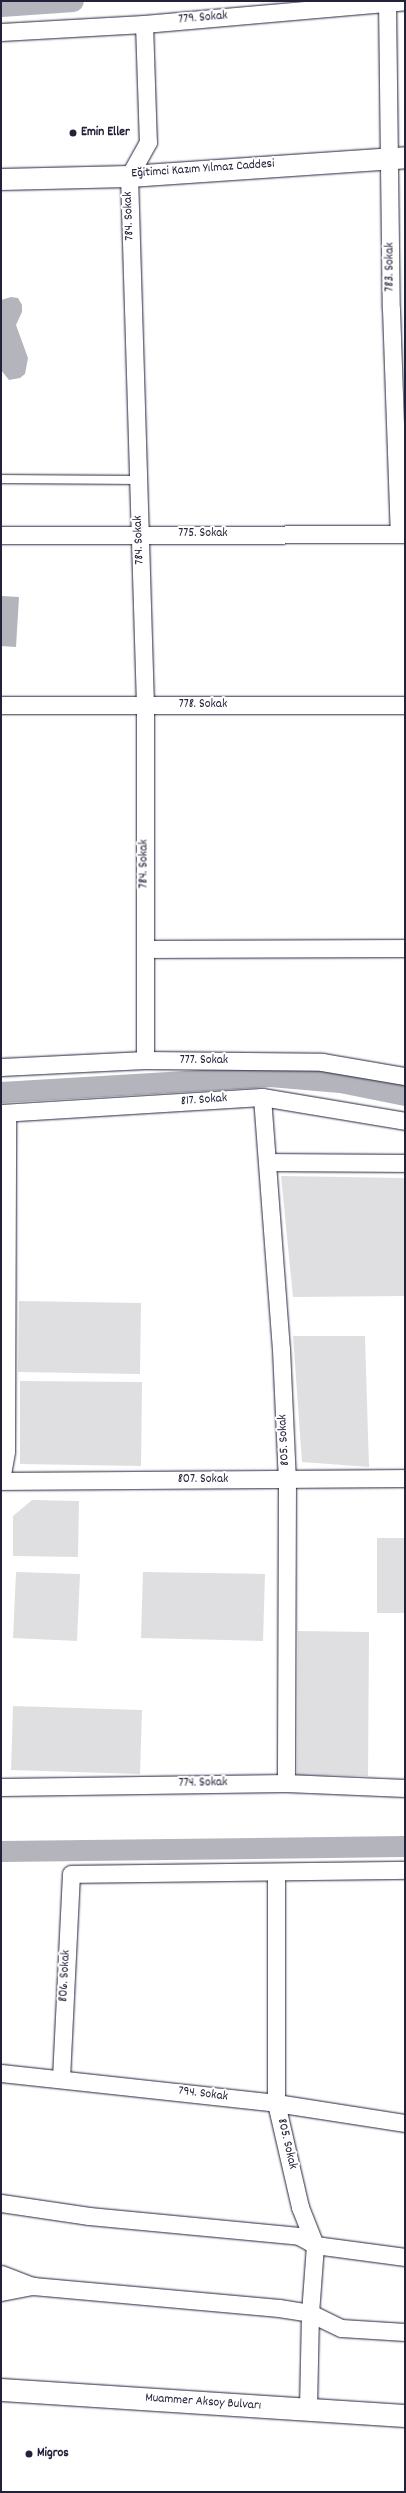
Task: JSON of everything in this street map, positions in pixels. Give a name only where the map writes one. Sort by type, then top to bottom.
[{"type":"main road","name":"Muammer Aksoy Bulvarı","points":[[1,2390],[308,2411],[405,2416]]},
{"type":"street","name":"779. Sokak","points":[[1,32],[144,24],[405,1]]},
{"type":"street","name":"783. Sokak","points":[[387,2],[398,157],[398,309],[402,534]]},
{"type":"street","name":"784. Sokak","points":[[144,24],[148,142],[129,176],[145,705],[145,1060]]},
{"type":"street","name":"Eğitimci Kazım Yılmaz Caddesi","points":[[1,179],[129,176],[398,157]]},
{"type":"street","name":"775. Sokak","points":[[1,535],[402,534]]},
{"type":"street","name":"778. Sokak","points":[[1,705],[405,705]]},
{"type":"street","points":[[145,949],[405,948]]},
{"type":"street","name":"777. Sokak","points":[[1,1067],[145,1060],[322,1062],[405,1076]]},
{"type":"street","name":"817. Sokak","points":[[4,1113],[262,1097],[405,1121]]},
{"type":"street","name":"805. Sokak","points":[[262,1097],[269,1162],[287,1479],[286,1783]]},
{"type":"street","points":[[1,1480],[6,1451],[4,1113]]},
{"type":"street","points":[[269,1162],[405,1162]]},
{"type":"street","name":"807. Sokak","points":[[1,1480],[405,1478]]},
{"type":"street","name":"774. Sokak","points":[[1,1787],[286,1783],[405,1788]]},
{"type":"street","points":[[276,1873],[405,1870]]},
{"type":"street","name":"805. Sokak","points":[[276,1873],[276,2103],[300,2207],[315,2246],[310,2313],[308,2411]]},
{"type":"street","name":"806. Sokak","points":[[61,2078],[71,1874],[276,1873]]},
{"type":"street","name":"794. Sokak","points":[[1,2073],[61,2078],[276,2103],[405,2123]]},
{"type":"street","points":[[1,2203],[89,2216],[299,2236],[315,2246],[405,2257]]},
{"type":"street","points":[[1,2274],[33,2286],[279,2308],[310,2313],[341,2328],[405,2332]]},
{"type":"street","points":[[1,2292],[33,2286]]},
{"type":"lane","points":[[1,479],[138,480]]},
{"type":"shaded area","points":[[11,297],[18,298],[22,305],[22,312],[16,325],[28,358],[25,374],[20,378],[9,380],[1,370],[1,300]]},
{"type":"shaded area","points":[[1,596],[19,597],[16,647],[1,646]]},
{"type":"shaded area","points":[[281,1176],[405,1178],[405,1296],[293,1297]]},
{"type":"shaded area","points":[[19,1301],[141,1303],[140,1374],[18,1372]]},
{"type":"shaded area","points":[[293,1336],[365,1336],[369,1467],[302,1462]]},
{"type":"shaded area","points":[[20,1381],[142,1382],[141,1466],[20,1464]]},
{"type":"shaded area","points":[[32,1500],[79,1501],[78,1557],[13,1556],[13,1516]]},
{"type":"shaded area","points":[[377,1538],[405,1538],[405,1613],[377,1613]]},
{"type":"shaded area","points":[[16,1572],[80,1574],[77,1641],[13,1638]]},
{"type":"shaded area","points":[[143,1572],[265,1574],[263,1641],[141,1638]]},
{"type":"shaded area","points":[[298,1631],[369,1632],[368,1776],[297,1775]]},
{"type":"shaded area","points":[[13,1706],[142,1710],[140,1774],[11,1770]]},
{"type":"waterway","points":[[1,6],[73,1]]},
{"type":"waterway","points":[[1,1092],[270,1076],[340,1082],[405,1095]]},
{"type":"waterway","points":[[1,1851],[405,1846]]},
{"type":"place","name":"Emin Eller","points":[[73,133]]},
{"type":"place","name":"Migros","points":[[29,2454]]}]
